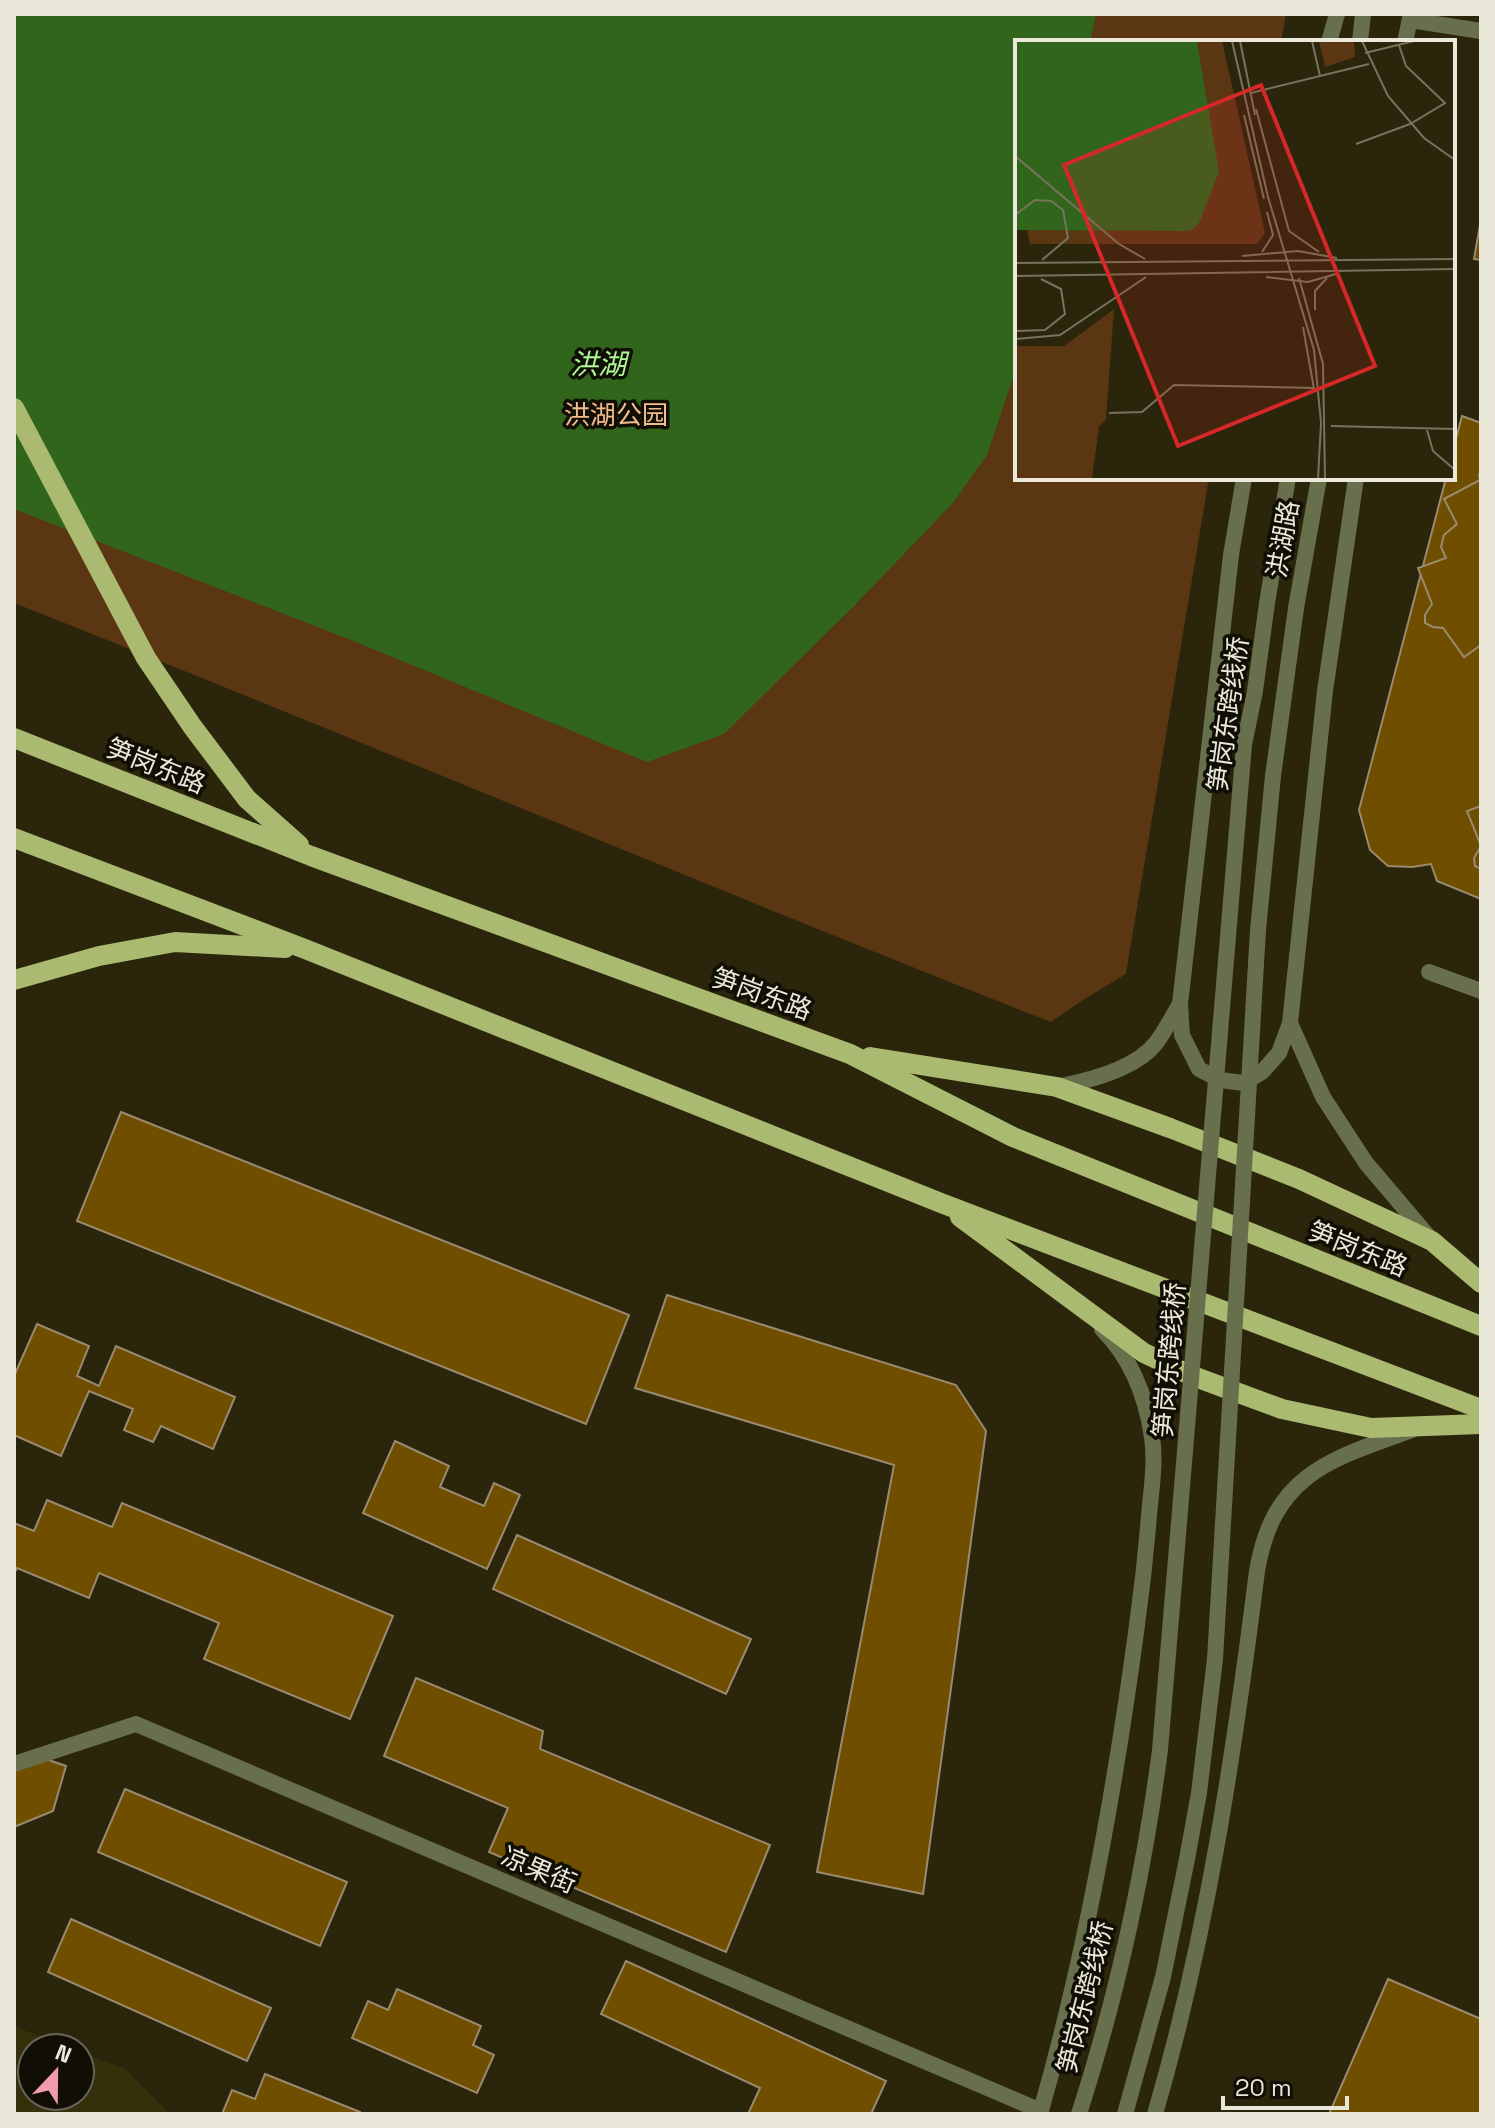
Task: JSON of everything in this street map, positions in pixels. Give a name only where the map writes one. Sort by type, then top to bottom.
[{"type":"main road","points":[[14,408],[146,658],[247,799],[311,856]]},
{"type":"main road","name":"笋岗东路","points":[[14,738],[311,856],[850,1054],[1013,1137],[1481,1326]]},
{"type":"main road","points":[[14,838],[305,949],[941,1203],[1481,1409]]},
{"type":"main road","points":[[14,980],[99,956],[175,942],[305,949]]},
{"type":"main road","points":[[850,1054],[1057,1087],[1170,1128],[1299,1179],[1432,1241],[1481,1283]]},
{"type":"main road","points":[[941,1203],[1144,1353],[1190,1375],[1282,1409],[1371,1428],[1481,1424]]},
{"type":"street","points":[[1330,40],[1337,14]]},
{"type":"street","points":[[1360,40],[1363,14]]},
{"type":"street","points":[[1406,40],[1410,17],[1481,31]]},
{"type":"street","points":[[1244,480],[1231,555],[1180,1004],[1182,1035],[1199,1069],[1220,1080],[1244,1083],[1262,1072],[1279,1053],[1290,1023],[1325,691],[1356,480]]},
{"type":"street","name":"洪湖路","points":[[1267,603],[1288,480]]},
{"type":"street","name":"洪湖路","points":[[1296,608],[1319,480]]},
{"type":"street","name":"笋岗东跨线桥","points":[[1079,2114],[1098,2051],[1143,1863],[1160,1750],[1244,745],[1267,603]]},
{"type":"street","name":"笋岗东跨线桥","points":[[1125,2114],[1163,1977],[1185,1873],[1199,1793],[1215,1659],[1258,930],[1273,776],[1296,608]]},
{"type":"street","points":[[1429,972],[1481,991]]},
{"type":"street","points":[[1057,1087],[1090,1080],[1132,1062],[1154,1046],[1180,1004]]},
{"type":"street","points":[[1290,1023],[1323,1097],[1366,1163],[1432,1241]]},
{"type":"street","points":[[1040,2112],[1074,1986],[1119,1753],[1143,1582],[1153,1470],[1152,1439],[1144,1397],[1134,1371],[1113,1339],[1085,1310]]},
{"type":"street","points":[[1155,2114],[1200,1938],[1215,1862],[1259,1557],[1269,1528],[1283,1502],[1312,1472],[1362,1448],[1422,1426]]},
{"type":"street","name":"凉果街","points":[[14,1764],[136,1724],[1040,2112]]},
{"type":"shaded area","points":[[14,2026],[29,2032],[16,2032],[16,2112],[96,2112],[96,2058],[124,2068],[170,2114],[14,2114]]},
{"type":"green space","name":"洪湖","points":[[14,14],[1286,14],[1281,40],[1015,40],[1015,480],[1209,480],[1126,974],[1051,1022],[14,603]]},
{"type":"water","name":"洪湖","points":[[14,14],[1096,14],[1090,40],[1015,40],[1015,372],[987,455],[953,503],[724,734],[647,762],[356,642],[14,509]]},
{"type":"building","points":[[1481,219],[1481,260],[1474,259]]},
{"type":"building","points":[[1462,416],[1481,423],[1481,899],[1437,881],[1431,864],[1388,866],[1370,850],[1359,810],[1445,480],[1455,480],[1455,442]]},
{"type":"building","points":[[1481,473],[1481,645],[1464,657],[1443,628],[1425,623],[1425,615],[1432,604],[1418,568],[1446,558],[1441,547],[1444,535],[1457,524],[1444,499],[1480,480]]},
{"type":"building","points":[[1481,806],[1481,846],[1467,811]]},
{"type":"building","points":[[1481,846],[1481,869],[1475,866],[1474,858]]},
{"type":"building","points":[[121,1112],[629,1315],[586,1424],[77,1221]]},
{"type":"building","points":[[667,1295],[956,1385],[986,1431],[923,1894],[817,1872],[894,1465],[635,1388]]},
{"type":"building","points":[[37,1324],[89,1346],[77,1376],[99,1386],[116,1346],[235,1397],[213,1449],[161,1426],[153,1442],[124,1430],[133,1409],[89,1391],[61,1456],[14,1435],[14,1376]]},
{"type":"building","points":[[395,1441],[449,1466],[440,1487],[484,1506],[494,1483],[520,1495],[487,1569],[363,1513]]},
{"type":"building","points":[[47,1500],[112,1527],[122,1503],[393,1616],[350,1719],[204,1659],[219,1623],[99,1573],[89,1598],[17,1568],[14,1574],[14,1523],[34,1531]]},
{"type":"building","points":[[517,1535],[751,1639],[726,1694],[493,1589]]},
{"type":"building","points":[[416,1678],[543,1731],[540,1749],[770,1845],[726,1952],[489,1852],[508,1808],[384,1756]]},
{"type":"building","points":[[28,1753],[66,1766],[53,1811],[14,1827],[14,1760]]},
{"type":"building","points":[[125,1789],[347,1882],[320,1946],[98,1852]]},
{"type":"building","points":[[71,1919],[271,2008],[247,2061],[48,1972]]},
{"type":"building","points":[[626,1961],[886,2081],[871,2114],[748,2114],[760,2088],[601,2014]]},
{"type":"building","points":[[1388,1979],[1481,2019],[1481,2114],[1329,2114]]},
{"type":"building","points":[[397,1989],[481,2026],[473,2045],[494,2055],[477,2093],[352,2038],[368,2001],[388,2010]]},
{"type":"building","points":[[265,2074],[360,2114],[222,2114],[232,2090],[255,2099]]},
{"type":"park label","name":"洪湖公园","points":[[616,415]]}]
